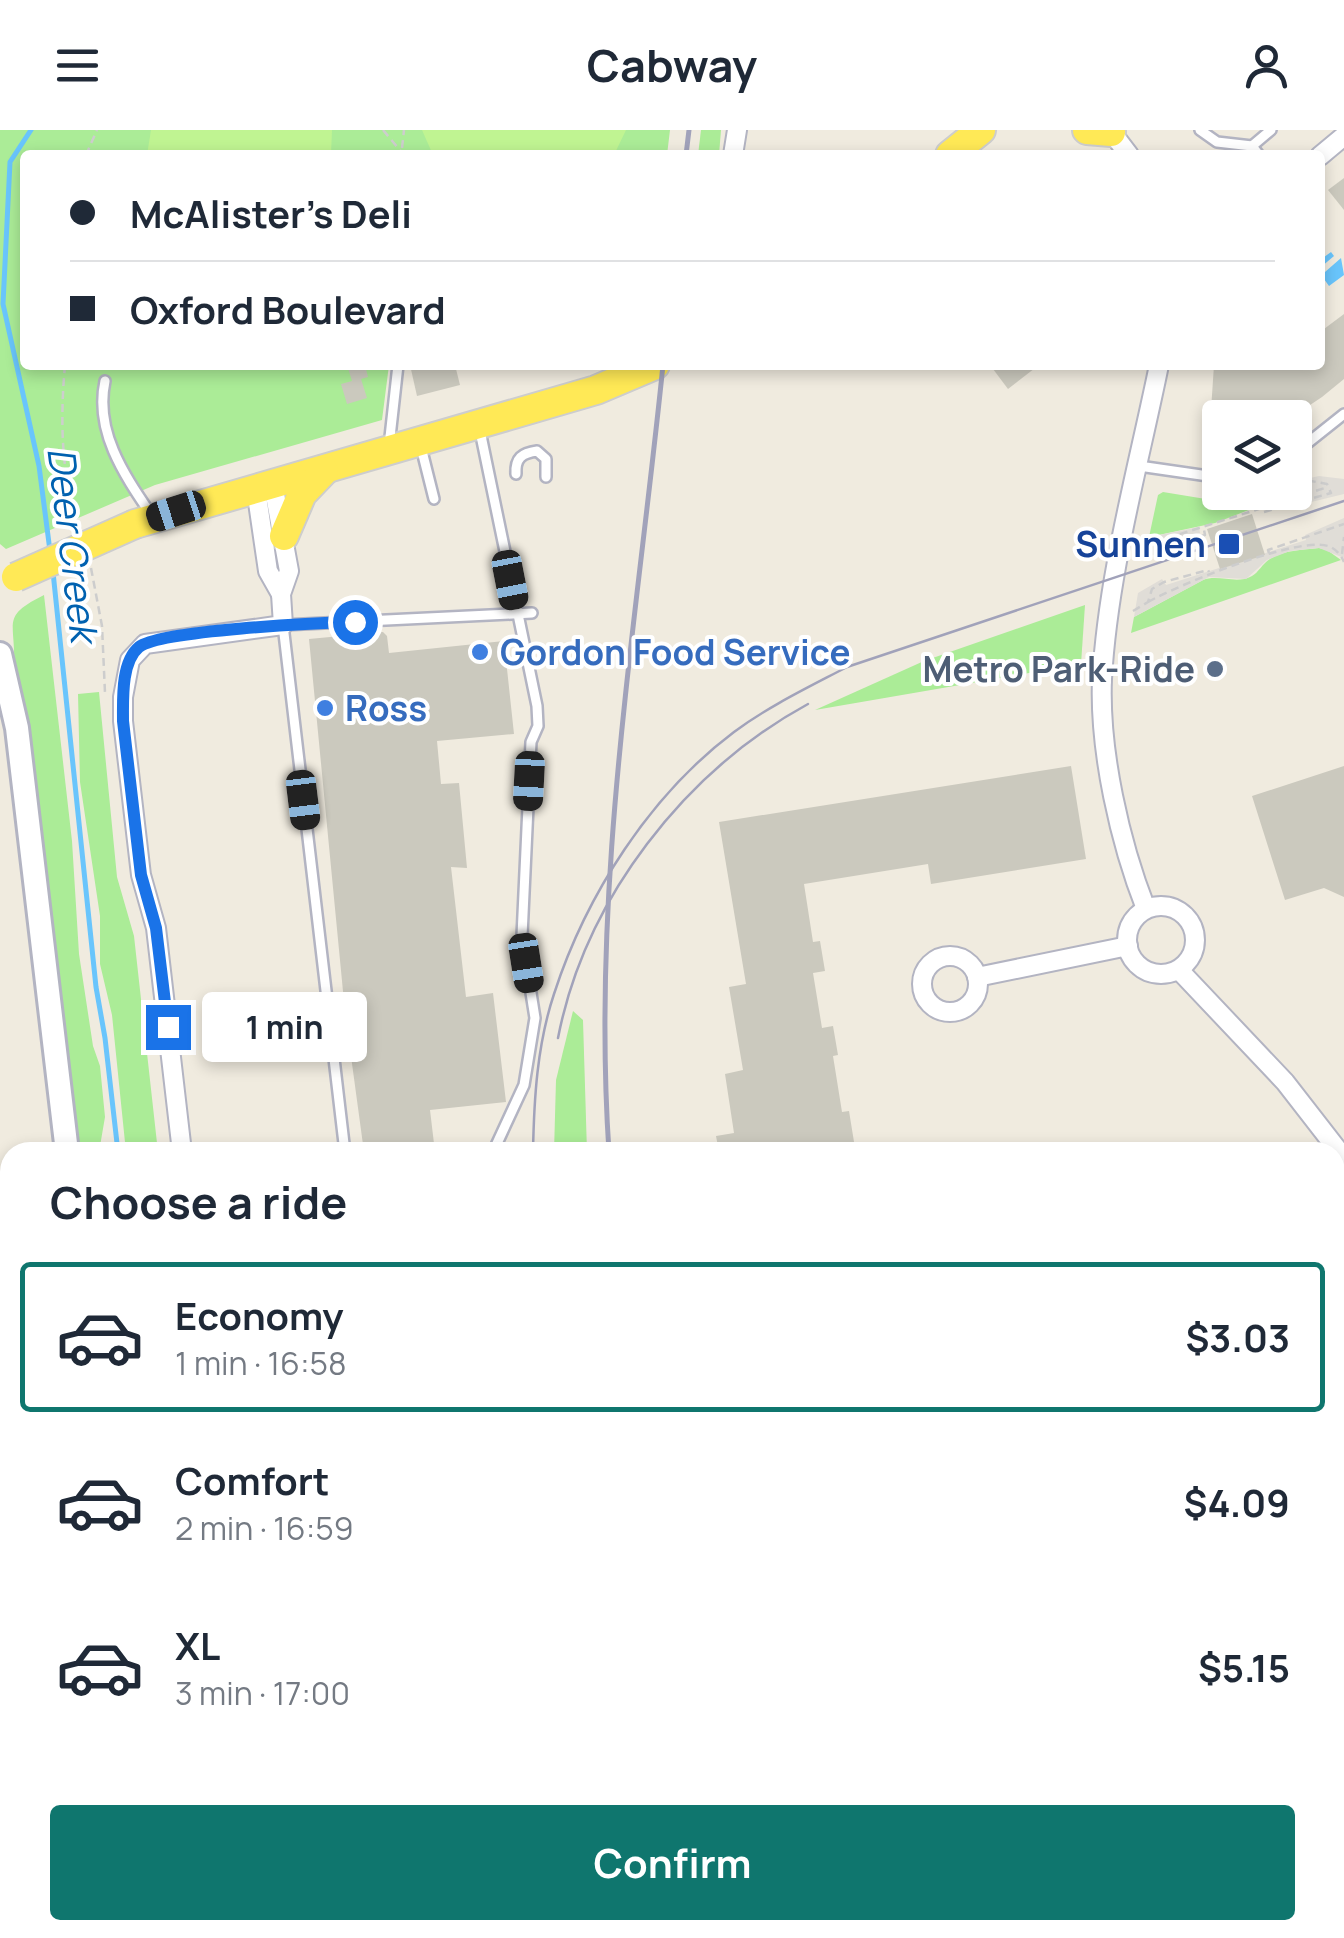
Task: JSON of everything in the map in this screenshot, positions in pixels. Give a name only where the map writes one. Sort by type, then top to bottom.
[{"type":"main road","points":[[956,150],[982,130]]},
{"type":"main road","points":[[8,582],[144,521],[596,390],[643,370]]},
{"type":"main road","points":[[284,536],[302,494],[329,467]]},
{"type":"street","points":[[1146,909],[1119,822],[1110,775],[1102,684],[1113,588],[1157,370]]},
{"type":"street","points":[[181,1142],[156,928],[141,875],[123,697],[130,660],[137,649],[158,640],[282,625],[281,594],[289,572],[284,536],[264,487]]},
{"type":"street","points":[[264,487],[268,571],[281,594]]},
{"type":"street","points":[[0,654],[17,728],[67,1142]]},
{"type":"street","points":[[1169,907],[1189,920],[1195,934],[1194,950],[1179,970],[1163,975],[1147,972],[1134,961],[1128,946],[1132,922],[1146,909],[1169,907]]},
{"type":"street","points":[[978,977],[1128,946]]},
{"type":"street","points":[[1179,970],[1284,1082],[1331,1142]]},
{"type":"lane","points":[[1200,130],[1218,142],[1256,150],[1271,130]]},
{"type":"lane","points":[[389,449],[397,370]]},
{"type":"lane","points":[[105,381],[104,418],[110,445],[144,521]]},
{"type":"lane","points":[[1312,441],[1342,418]]},
{"type":"lane","points":[[478,424],[538,726],[530,742],[522,936],[535,1018],[524,1084],[498,1142]]},
{"type":"lane","points":[[419,440],[434,500]]},
{"type":"lane","points":[[516,474],[518,459],[537,451],[546,459],[546,476]]},
{"type":"lane","points":[[1138,466],[1202,477]]},
{"type":"lane","points":[[344,1142],[282,625],[532,613]]},
{"type":"path","points":[[383,130],[401,150]]},
{"type":"path","points":[[1312,481],[1327,484],[1330,493],[1312,499]]},
{"type":"path","points":[[1146,540],[1156,542],[1261,510]]},
{"type":"path","points":[[1270,555],[1268,550],[1344,524]]},
{"type":"path","points":[[1156,542],[1156,550],[1205,534],[1203,529]]},
{"type":"path","points":[[1344,537],[1344,562]]},
{"type":"path","points":[[1133,611],[1210,574],[1294,547],[1327,545],[1342,556]]},
{"type":"path","points":[[1148,602],[1152,589],[1164,582],[1208,570],[1210,574]]},
{"type":"green space","points":[[0,130],[670,130],[668,150],[20,150],[20,370],[388,370],[382,420],[155,485],[6,549],[0,544]]},
{"type":"green space","points":[[151,130],[332,130],[331,150],[148,150]]},
{"type":"green space","points":[[422,130],[626,130],[616,150],[431,150]]},
{"type":"green space","points":[[701,130],[721,130],[719,150],[699,150]]},
{"type":"green space","points":[[1163,492],[1202,498],[1202,510],[1249,510],[1215,523],[1149,537],[1158,495]]},
{"type":"green space","points":[[1319,548],[1341,560],[1131,633],[1134,617],[1203,580],[1246,579],[1275,556]]},
{"type":"green space","points":[[44,595],[72,841],[79,954],[93,1046],[100,1066],[105,1117],[101,1142],[76,1142],[14,665],[13,622],[30,603]]},
{"type":"green space","points":[[1085,605],[1081,664],[815,710],[924,661]]},
{"type":"green space","points":[[99,692],[117,877],[134,936],[157,1142],[125,1142],[112,1015],[100,964],[100,916],[80,782],[78,694]]},
{"type":"green space","points":[[573,1011],[583,1020],[587,1142],[554,1142],[556,1080]]},
{"type":"shaded area","points":[[1312,478],[1344,479],[1344,494],[1312,502]]},
{"type":"shaded area","points":[[1344,518],[1344,558],[1319,548],[1290,551],[1267,560],[1246,579],[1209,577],[1134,617],[1138,593],[1162,579],[1166,585],[1306,540],[1305,535]]},
{"type":"shaded area","points":[[1199,527],[1200,533],[1163,545],[1163,554],[1145,556],[1149,537]]},
{"type":"water","points":[[1341,258],[1344,275],[1329,286],[1325,272]]},
{"type":"building","points":[[1344,178],[1344,210],[1328,190]]},
{"type":"building","points":[[1344,314],[1344,379],[1312,404],[1312,400],[1212,400],[1214,370],[1325,370],[1325,328]]},
{"type":"building","points":[[349,370],[366,370],[368,377],[361,379],[367,398],[347,404],[341,384],[352,381]]},
{"type":"building","points":[[411,370],[456,370],[460,385],[417,396]]},
{"type":"building","points":[[994,370],[1033,370],[1008,389]]},
{"type":"building","points":[[1252,514],[1265,555],[1220,569],[1207,529]]},
{"type":"building","points":[[383,632],[389,653],[504,641],[514,734],[437,741],[441,784],[459,783],[467,868],[451,867],[466,997],[493,993],[506,1102],[430,1110],[434,1142],[363,1142],[345,1012],[309,639]]},
{"type":"building","points":[[1071,766],[1086,859],[931,884],[928,864],[804,884],[813,942],[820,941],[825,971],[813,973],[822,1028],[833,1026],[838,1055],[833,1056],[842,1112],[849,1111],[854,1142],[717,1142],[716,1136],[734,1133],[725,1074],[743,1070],[729,987],[746,984],[719,822]]},
{"type":"building","points":[[1344,766],[1344,897],[1324,888],[1285,900],[1252,796]]},
{"type":"waterway","name":"Deer Creek","points":[[31,130],[10,162],[3,304],[39,466],[50,551]]},
{"type":"waterway","name":"Deer Creek","points":[[53,572],[96,987],[117,1142]]},
{"type":"tram line","points":[[534,1142],[544,1033],[567,957],[584,920],[624,850],[649,816],[703,757],[734,732],[847,667],[1344,501]]},
{"type":"tram line","points":[[558,1038],[571,986],[591,937],[647,844],[682,802],[721,765],[808,704]]},
{"type":"railway","points":[[687,150],[689,130]]},
{"type":"railway","points":[[609,1142],[605,1053],[611,856],[662,370]]},
{"type":"place","name":"Sunnen","points":[[1229,544]]},
{"type":"place","name":"Gordon Food Service","points":[[480,652]]},
{"type":"place","name":"Metro Park-Ride","points":[[1215,669]]},
{"type":"place","name":"Ross","points":[[325,708]]},
{"type":"route","points":[[168,1027],[156,928],[141,875],[123,721],[130,660],[137,649],[158,640],[282,625],[355,622]]}]
